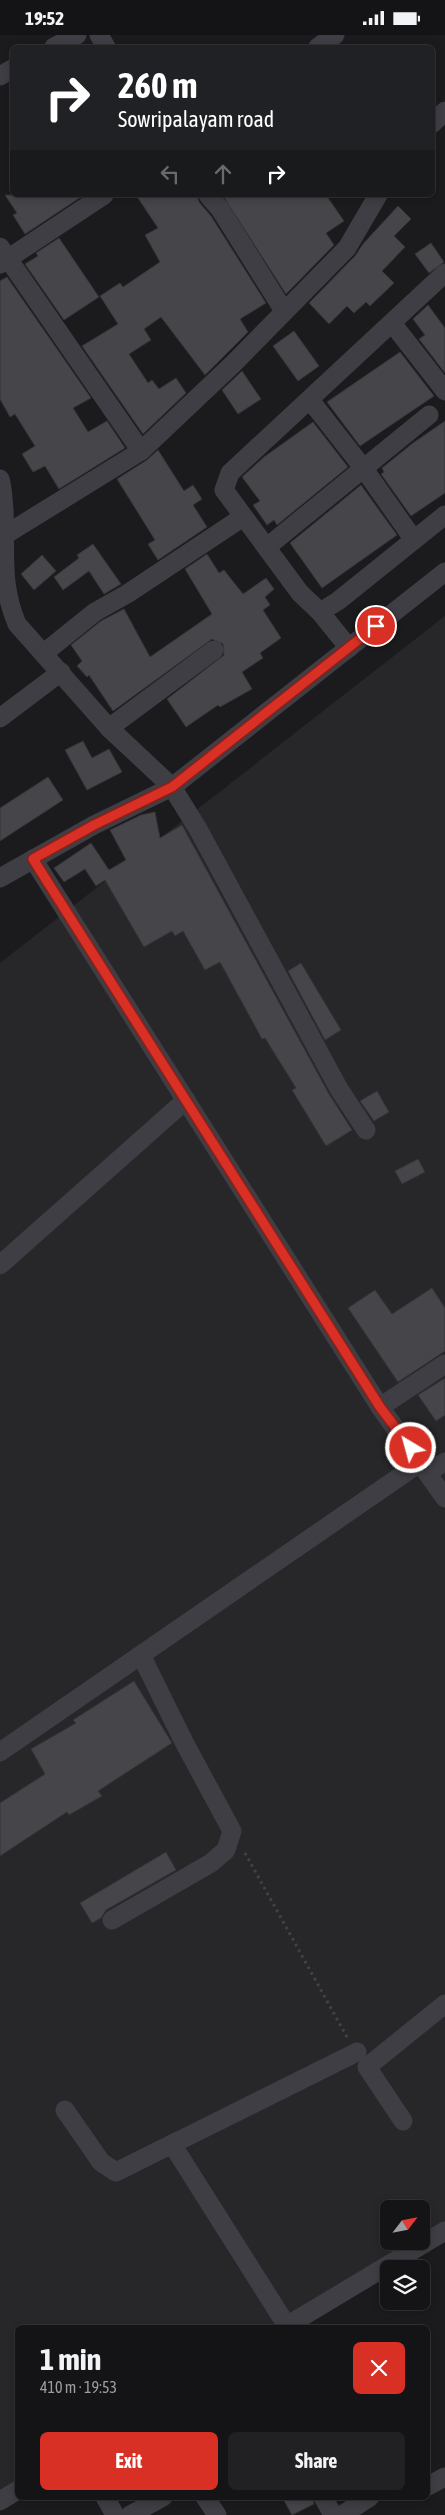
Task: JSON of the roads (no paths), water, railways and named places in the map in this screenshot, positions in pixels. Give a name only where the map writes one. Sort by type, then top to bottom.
[{"type":"street","points":[[58,45],[77,35]]},
{"type":"street","points":[[323,45],[336,40]]},
{"type":"street","points":[[435,121],[445,111]]},
{"type":"street","points":[[101,197],[3,257],[141,451]]},
{"type":"street","points":[[210,197],[220,209],[284,311]]},
{"type":"street","points":[[5,535],[141,451],[233,364],[347,248],[377,197]]},
{"type":"street","points":[[349,648],[320,612],[300,593],[224,490],[230,473],[445,273]]},
{"type":"street","points":[[392,323],[445,391]]},
{"type":"street","points":[[310,400],[364,469],[414,539]]},
{"type":"street","points":[[267,547],[429,415]]},
{"type":"street","points":[[0,479],[5,535],[1,568],[7,605],[17,624],[109,728],[172,787],[198,829],[339,1089],[366,1130]]},
{"type":"street","points":[[320,612],[338,601],[445,515]]},
{"type":"street","points":[[44,653],[95,612],[127,594],[243,517]]},
{"type":"street","points":[[0,877],[94,825],[172,787],[445,572]]},
{"type":"street","points":[[109,728],[214,650]]},
{"type":"street","points":[[0,718],[61,672]]},
{"type":"street","points":[[33,859],[380,1407],[425,1467],[445,1498]]},
{"type":"street","points":[[0,1265],[186,1100]]},
{"type":"street","points":[[380,1407],[445,1364]]},
{"type":"street","points":[[0,1752],[141,1655],[425,1467],[445,1462]]},
{"type":"street","points":[[112,1921],[211,1863],[226,1850],[232,1831],[184,1742],[141,1655]]},
{"type":"street","points":[[403,2121],[367,2067],[445,2004]]},
{"type":"street","points":[[66,2110],[101,2161],[116,2172],[357,2051]]},
{"type":"street","points":[[172,2144],[285,2325]]},
{"type":"street","points":[[289,2325],[445,2231]]},
{"type":"street","points":[[430,2485],[445,2477]]},
{"type":"street","points":[[0,2501],[15,2492]]},
{"type":"street","points":[[107,2500],[115,2515]]},
{"type":"street","points":[[130,2515],[158,2500]]},
{"type":"street","points":[[207,2500],[217,2515]]},
{"type":"street","points":[[325,2500],[333,2515]]},
{"type":"street","points":[[342,2515],[365,2500]]}]
